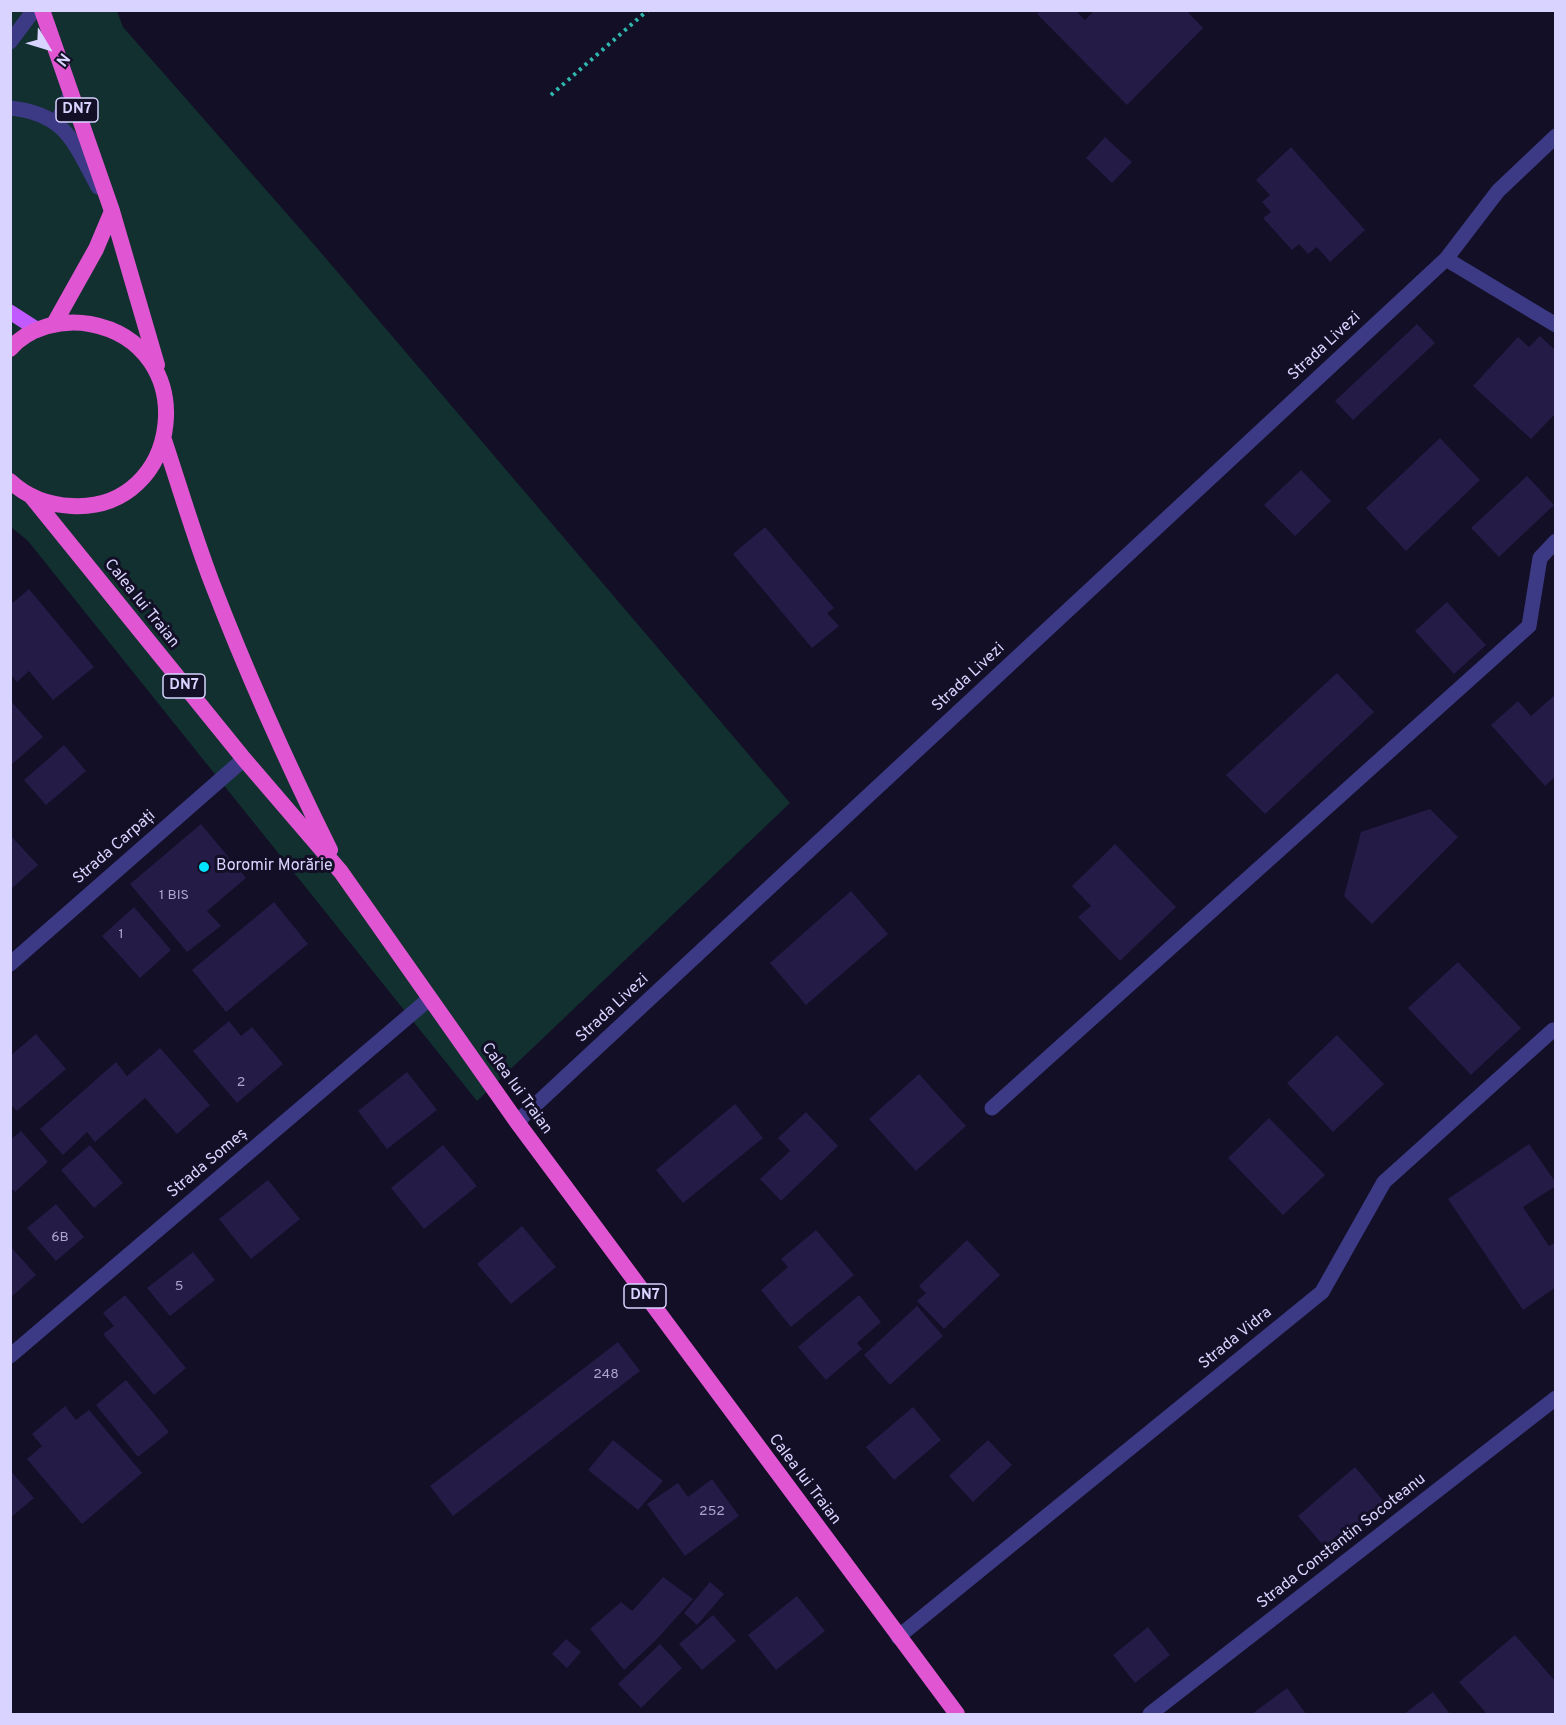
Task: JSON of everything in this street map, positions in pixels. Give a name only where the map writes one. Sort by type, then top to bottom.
[{"type":"highway","name":"DN7","points":[[10,481],[31,496],[57,506],[84,507],[111,500],[134,486],[153,465],[164,440],[167,410],[161,380],[112,211],[42,10]]},
{"type":"highway","points":[[10,349],[46,327],[96,249],[112,211]]},
{"type":"highway","name":"DN7","points":[[46,327],[80,322],[106,327],[129,339],[148,357],[161,380]]},
{"type":"highway","name":"DN7","points":[[164,440],[196,541],[237,647],[292,773],[341,872]]},
{"type":"highway","name":"Calea lui Traian","points":[[31,496],[244,759],[341,872],[517,1122],[957,1714]]},
{"type":"main road","points":[[10,312],[46,327]]},
{"type":"street","points":[[10,42],[34,10]]},
{"type":"street","points":[[57,122],[71,93]]},
{"type":"street","points":[[10,108],[32,112],[57,122],[70,136],[112,211]]},
{"type":"street","name":"Strada Livezi","points":[[517,1122],[1446,259],[1498,191],[1556,136]]},
{"type":"street","points":[[1446,259],[1556,325]]},
{"type":"street","points":[[992,1108],[1529,626],[1540,558],[1556,541]]},
{"type":"street","name":"Strada Carpați","points":[[10,964],[244,759]]},
{"type":"street","name":"Strada Someș","points":[[10,1356],[429,999]]},
{"type":"street","name":"Strada Vidra","points":[[898,1637],[1322,1292],[1384,1182],[1553,1030]]},
{"type":"street","name":"Strada Constantin Socoteanu","points":[[1150,1714],[1556,1398]]},
{"type":"path","points":[[551,95],[648,10]]},
{"type":"green space","points":[[11,11],[117,11],[123,27],[317,248],[790,803],[477,1101],[28,541],[11,527]]},
{"type":"building","points":[[1042,10],[1075,10],[1085,20],[1095,10],[1186,10],[1203,28],[1127,105],[1037,14]]},
{"type":"building","points":[[1105,137],[1132,162],[1112,183],[1086,158]]},
{"type":"building","points":[[1291,147],[1365,230],[1330,262],[1317,247],[1308,254],[1299,244],[1292,250],[1263,218],[1271,212],[1262,202],[1270,195],[1256,180]]},
{"type":"building","points":[[1417,324],[1435,343],[1353,420],[1335,401]]},
{"type":"building","points":[[1540,336],[1556,351],[1556,413],[1531,439],[1473,386],[1518,337],[1529,347]]},
{"type":"building","points":[[1440,438],[1480,480],[1406,551],[1366,508]]},
{"type":"building","points":[[1301,470],[1331,501],[1295,536],[1264,505]]},
{"type":"building","points":[[1527,476],[1554,505],[1499,557],[1471,528]]},
{"type":"building","points":[[765,527],[834,608],[827,613],[839,626],[812,648],[733,554]]},
{"type":"building","points":[[29,589],[94,667],[53,700],[29,671],[17,682],[10,674],[10,605]]},
{"type":"building","points":[[1447,602],[1486,645],[1454,674],[1415,631]]},
{"type":"building","points":[[1337,673],[1374,712],[1265,814],[1226,775]]},
{"type":"building","points":[[1556,694],[1556,776],[1545,786],[1491,725],[1518,701],[1531,716]]},
{"type":"building","points":[[10,700],[43,737],[10,766]]},
{"type":"building","points":[[64,745],[86,771],[46,805],[24,780]]},
{"type":"building","points":[[1430,809],[1458,837],[1372,924],[1344,896],[1361,832]]},
{"type":"building","points":[[201,824],[246,878],[207,911],[221,926],[187,952],[130,884]]},
{"type":"building","points":[[10,835],[38,865],[10,890]]},
{"type":"building","points":[[1115,844],[1176,907],[1120,961],[1078,917],[1091,906],[1072,886]]},
{"type":"building","points":[[851,891],[888,934],[806,1005],[770,963]]},
{"type":"building","points":[[274,902],[308,944],[226,1012],[192,970]]},
{"type":"building","points":[[134,907],[171,950],[140,978],[102,936]]},
{"type":"building","points":[[1458,962],[1521,1028],[1471,1075],[1408,1008]]},
{"type":"building","points":[[229,1021],[241,1036],[252,1027],[283,1064],[237,1103],[193,1051]]},
{"type":"building","points":[[36,1034],[66,1069],[17,1111],[10,1104],[10,1056]]},
{"type":"building","points":[[1337,1035],[1384,1084],[1333,1132],[1287,1083]]},
{"type":"building","points":[[160,1048],[210,1105],[177,1134],[145,1098],[95,1142],[87,1132],[63,1155],[40,1129],[116,1062],[127,1076]]},
{"type":"building","points":[[407,1072],[437,1110],[387,1149],[358,1111]]},
{"type":"building","points":[[919,1074],[966,1126],[916,1171],[869,1119]]},
{"type":"building","points":[[735,1104],[763,1138],[683,1203],[656,1170]]},
{"type":"building","points":[[806,1112],[838,1146],[781,1201],[760,1179],[790,1151],[778,1138]]},
{"type":"building","points":[[1269,1118],[1325,1175],[1283,1215],[1228,1158]]},
{"type":"building","points":[[21,1131],[48,1162],[15,1192],[10,1187],[10,1140]]},
{"type":"building","points":[[1529,1144],[1556,1183],[1556,1186],[1523,1207],[1549,1246],[1556,1242],[1556,1287],[1523,1310],[1448,1199]]},
{"type":"building","points":[[90,1145],[123,1183],[94,1208],[61,1170]]},
{"type":"building","points":[[443,1145],[477,1186],[424,1229],[391,1188]]},
{"type":"building","points":[[268,1180],[300,1219],[251,1259],[219,1219]]},
{"type":"building","points":[[56,1204],[84,1237],[56,1261],[27,1228]]},
{"type":"building","points":[[522,1226],[556,1267],[511,1304],[477,1264]]},
{"type":"building","points":[[816,1230],[854,1275],[791,1327],[761,1290],[788,1267],[781,1259]]},
{"type":"building","points":[[967,1240],[1000,1275],[944,1329],[917,1301],[926,1293],[919,1286]]},
{"type":"building","points":[[10,1246],[36,1275],[10,1298]]},
{"type":"building","points":[[193,1252],[215,1280],[170,1316],[147,1288]]},
{"type":"building","points":[[125,1295],[186,1368],[154,1395],[103,1334],[114,1326],[103,1313]]},
{"type":"building","points":[[859,1295],[881,1322],[857,1343],[862,1349],[826,1380],[798,1347]]},
{"type":"building","points":[[917,1306],[943,1336],[890,1385],[864,1355]]},
{"type":"building","points":[[618,1342],[640,1371],[453,1516],[430,1486]]},
{"type":"building","points":[[126,1380],[169,1432],[138,1457],[96,1405]]},
{"type":"building","points":[[65,1406],[76,1420],[89,1410],[142,1473],[82,1524],[27,1459],[42,1446],[32,1434]]},
{"type":"building","points":[[913,1407],[941,1440],[894,1480],[866,1447]]},
{"type":"building","points":[[613,1440],[663,1481],[638,1510],[588,1470]]},
{"type":"building","points":[[988,1440],[1012,1465],[973,1502],[949,1476]]},
{"type":"building","points":[[1355,1467],[1386,1504],[1329,1552],[1298,1516]]},
{"type":"building","points":[[10,1470],[34,1498],[10,1518]]},
{"type":"building","points":[[712,1479],[739,1516],[685,1556],[647,1504],[678,1483],[688,1497]]},
{"type":"building","points":[[663,1577],[693,1599],[656,1640],[624,1670],[590,1629],[621,1602],[632,1611]]},
{"type":"building","points":[[710,1582],[724,1594],[697,1625],[684,1613]]},
{"type":"building","points":[[797,1596],[825,1631],[776,1670],[748,1635]]},
{"type":"building","points":[[713,1615],[736,1641],[702,1670],[679,1644]]},
{"type":"building","points":[[1148,1627],[1170,1655],[1135,1683],[1113,1655]]},
{"type":"building","points":[[1515,1635],[1556,1682],[1556,1714],[1487,1714],[1459,1682]]},
{"type":"building","points":[[566,1639],[581,1652],[567,1668],[552,1654]]},
{"type":"building","points":[[660,1644],[682,1668],[641,1708],[618,1684]]},
{"type":"building","points":[[1287,1688],[1306,1714],[1252,1714]]},
{"type":"building","points":[[1433,1692],[1450,1714],[1404,1714]]},
{"type":"place","name":"Boromir Morărie","points":[[204,867]]}]
